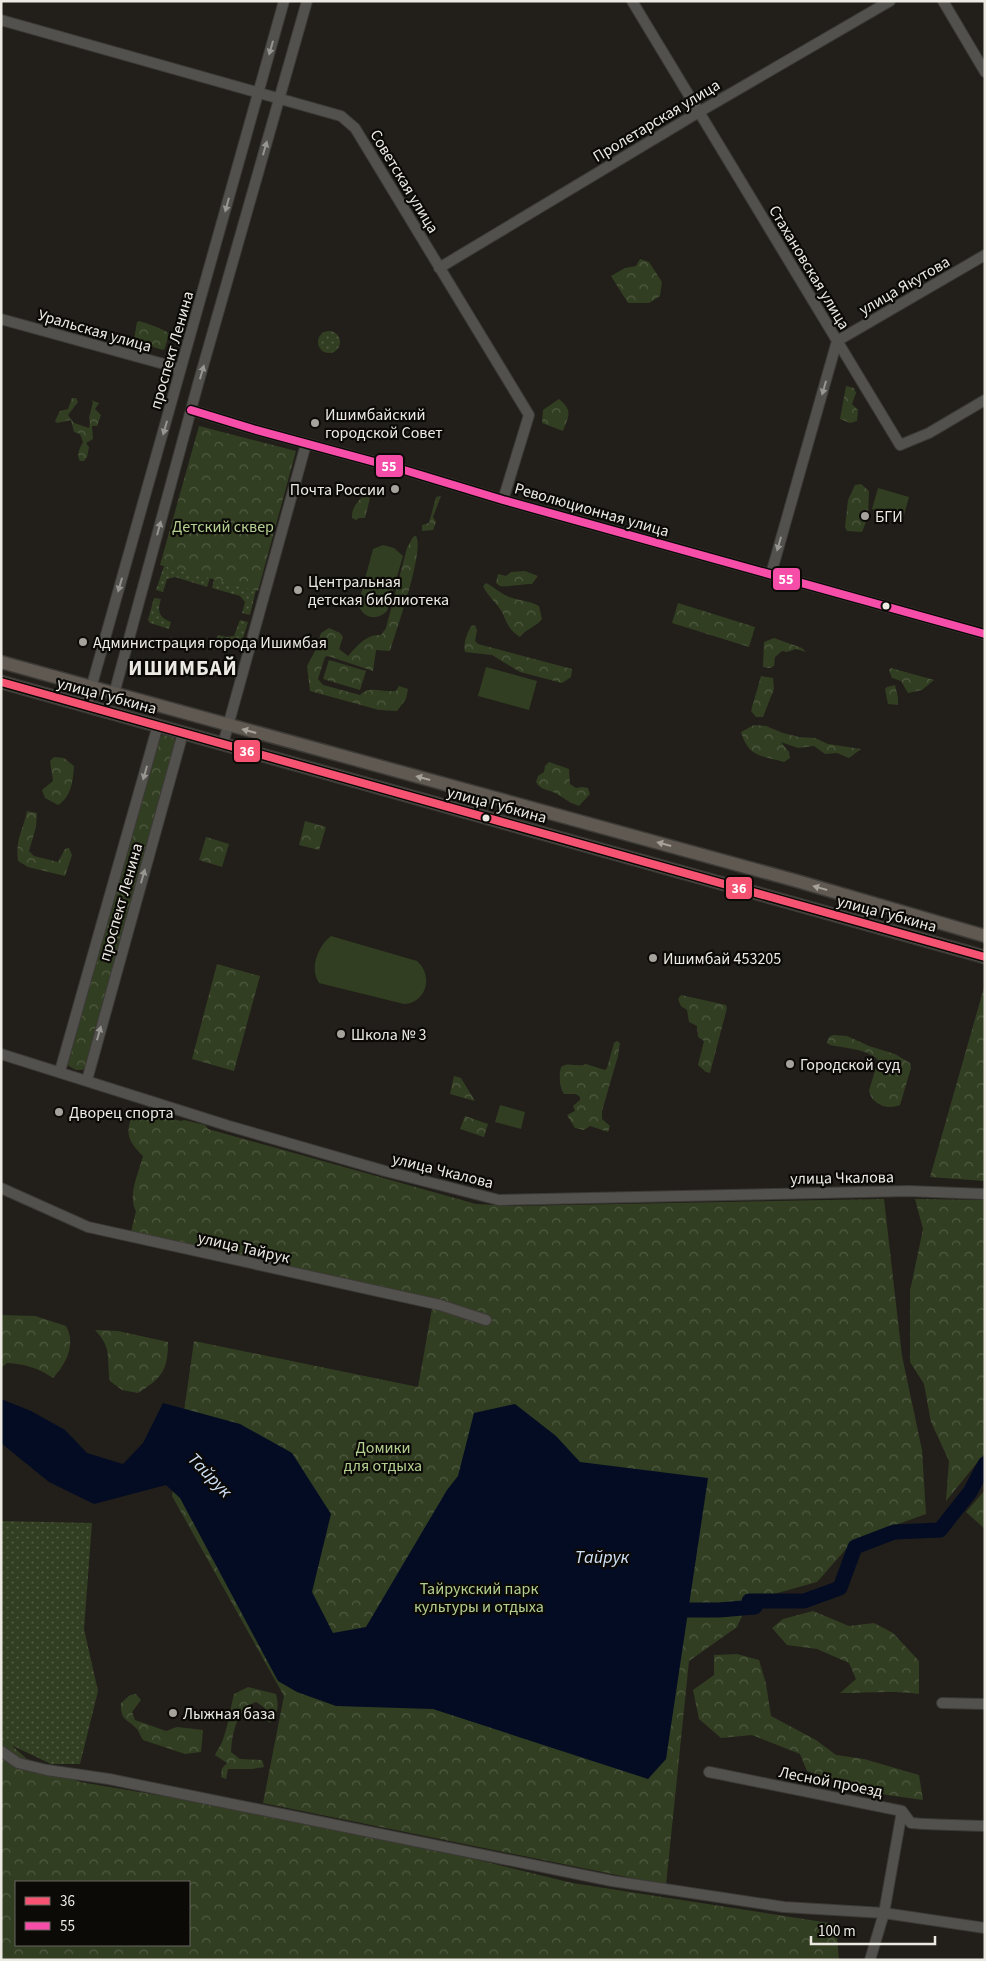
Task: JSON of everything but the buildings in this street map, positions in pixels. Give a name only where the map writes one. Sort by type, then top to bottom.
[{"type":"main road","name":"улица Губкина","points":[[1,662],[797,881],[985,936]]},
{"type":"main road","name":"улица Губкина","points":[[1,682],[985,957]]},
{"type":"street","name":"проспект Ленина","points":[[86,706],[284,1]]},
{"type":"street","points":[[114,694],[191,410],[307,1]]},
{"type":"street","name":"Стахановская улица","points":[[632,1],[837,341],[771,574]]},
{"type":"street","name":"Пролетарская улица","points":[[439,268],[699,112],[890,1]]},
{"type":"street","points":[[943,1],[985,72]]},
{"type":"street","name":"Советская улица","points":[[1,20],[340,116],[355,128],[529,415],[503,500]]},
{"type":"street","name":"улица Якутова","points":[[837,341],[985,255]]},
{"type":"street","name":"Уральская улица","points":[[1,319],[171,366],[180,371]]},
{"type":"street","points":[[837,341],[900,444],[929,433],[985,400]]},
{"type":"street","name":"Революционная улица","points":[[191,410],[503,500],[985,634]]},
{"type":"street","points":[[223,744],[306,444]]},
{"type":"street","name":"проспект Ленина","points":[[60,1072],[158,726]]},
{"type":"street","name":"проспект Ленина","points":[[87,1080],[183,733]]},
{"type":"street","name":"улица Чкалова","points":[[1,1054],[229,1126],[376,1168],[499,1200],[908,1191],[985,1194]]},
{"type":"street","name":"улица Тайрук","points":[[1,1188],[88,1227],[430,1303],[486,1320]]},
{"type":"street","points":[[942,1703],[985,1704]]},
{"type":"street","points":[[1,1750],[18,1763],[47,1770],[109,1780],[612,1881],[784,1907],[884,1912],[985,1928]]},
{"type":"street","name":"Лесной проезд","points":[[709,1772],[902,1811],[911,1823],[942,1826],[956,1824],[985,1826]]},
{"type":"street","points":[[870,1960],[884,1912],[902,1811]]},
{"type":"green space","points":[[640,259],[649,262],[662,282],[660,296],[649,303],[628,303],[611,276],[625,268],[636,266]]},
{"type":"green space","points":[[139,321],[169,333],[163,350],[136,342],[134,339],[137,322]]},
{"type":"green space","points":[[329,331],[337,334],[340,342],[337,350],[329,353],[321,350],[318,342],[321,334]]},
{"type":"green space","points":[[846,386],[854,388],[856,393],[852,404],[858,410],[857,421],[850,423],[840,419]]},
{"type":"green space","points":[[72,398],[76,398],[78,402],[68,415],[74,423],[89,428],[89,418],[93,402],[91,400],[99,403],[95,409],[101,415],[97,426],[92,426],[93,439],[86,443],[89,447],[84,461],[80,461],[78,456],[83,442],[80,434],[74,432],[71,420],[57,423],[55,421],[60,411],[68,409]]},
{"type":"green space","points":[[559,399],[568,410],[567,421],[563,431],[542,423],[543,410]]},
{"type":"green space","name":"Детский сквер","points":[[199,426],[296,451],[258,591],[160,565]]},
{"type":"green space","points":[[861,484],[869,491],[868,517],[862,532],[847,531],[845,527],[848,500],[855,485]]},
{"type":"green space","points":[[878,488],[909,497],[903,519],[872,509]]},
{"type":"green space","points":[[368,494],[370,498],[365,518],[356,520],[352,518],[356,504]]},
{"type":"green space","points":[[441,496],[433,517],[436,522],[433,530],[422,531],[422,525],[429,523],[436,497]]},
{"type":"green space","points":[[416,536],[418,544],[417,557],[390,651],[376,650],[373,671],[328,656],[325,657],[318,679],[323,685],[360,695],[368,690],[396,691],[399,686],[408,689],[406,699],[397,711],[379,710],[310,691],[307,666],[321,633],[329,628],[340,633],[343,637],[339,649],[348,656],[362,641],[371,636],[381,635],[386,628],[407,548],[413,537]]},
{"type":"green space","points":[[383,545],[394,548],[403,556],[387,611],[379,616],[371,617],[367,616],[358,605],[373,549]]},
{"type":"green space","points":[[164,566],[210,578],[207,587],[175,577],[167,579],[163,592],[156,590]]},
{"type":"green space","points":[[525,571],[538,576],[532,584],[500,586],[496,583],[498,574],[506,576],[511,572]]},
{"type":"green space","points":[[214,579],[256,590],[250,615],[242,613],[245,602],[240,596],[212,588]]},
{"type":"green space","points":[[486,583],[507,596],[539,606],[542,619],[520,637],[511,629],[500,609],[485,590],[483,586]]},
{"type":"green space","points":[[154,598],[161,599],[160,614],[171,622],[169,629],[150,623],[148,620]]},
{"type":"green space","points":[[678,603],[755,627],[749,647],[672,623]]},
{"type":"green space","points":[[240,620],[248,622],[240,648],[216,641],[218,635],[234,636]]},
{"type":"green space","points":[[475,625],[477,630],[475,641],[478,644],[572,669],[571,677],[562,683],[520,672],[492,655],[465,652],[467,635],[471,626]]},
{"type":"green space","points":[[774,638],[802,648],[806,652],[796,649],[787,652],[782,651],[775,657],[774,666],[770,668],[763,667],[764,642]]},
{"type":"green space","points":[[329,660],[366,671],[360,690],[323,679]]},
{"type":"green space","points":[[486,667],[537,681],[529,710],[478,696]]},
{"type":"green space","points":[[891,668],[934,680],[922,690],[908,693],[901,681],[892,678],[889,670]]},
{"type":"green space","points":[[761,676],[773,678],[774,689],[763,717],[756,717],[751,711]]},
{"type":"green space","points":[[895,685],[898,705],[888,704],[885,689]]},
{"type":"green space","points":[[754,725],[766,726],[799,737],[815,738],[828,744],[861,749],[849,758],[837,753],[825,754],[814,746],[798,748],[781,742],[789,752],[790,758],[784,762],[757,754],[748,747],[741,732]]},
{"type":"green space","points":[[164,733],[173,735],[176,742],[87,1064],[83,1070],[76,1070],[67,1065],[158,740]]},
{"type":"green space","points":[[54,757],[64,758],[74,766],[69,793],[63,802],[58,805],[45,798],[42,790],[53,781],[50,761]]},
{"type":"green space","points":[[549,762],[569,769],[570,784],[576,788],[588,788],[590,794],[579,806],[538,785],[536,782],[538,776],[544,772],[545,766]]},
{"type":"green space","points":[[27,811],[37,813],[36,827],[29,851],[34,856],[58,862],[65,849],[69,848],[72,855],[65,876],[28,867],[18,861],[18,841]]},
{"type":"green space","points":[[305,821],[326,827],[319,850],[299,845]]},
{"type":"green space","points":[[206,837],[229,844],[222,867],[199,860]]},
{"type":"green space","points":[[331,936],[417,961],[425,974],[425,988],[422,994],[418,999],[404,1004],[319,983],[315,971],[316,958],[322,945]]},
{"type":"green space","points":[[217,964],[260,976],[234,1071],[192,1059]]},
{"type":"green space","points":[[985,984],[985,1181],[930,1177]]},
{"type":"green space","points":[[681,995],[726,1005],[727,1008],[710,1073],[698,1065],[704,1041],[698,1037],[697,1026],[689,1022],[687,1010],[681,1006],[678,999]]},
{"type":"green space","points":[[833,1035],[847,1036],[869,1046],[895,1054],[910,1063],[911,1068],[900,1105],[891,1107],[881,1105],[873,1100],[869,1091],[878,1060],[874,1056],[862,1051],[830,1045],[827,1043],[829,1037]]},
{"type":"green space","points":[[617,1041],[620,1043],[618,1056],[602,1111],[602,1119],[610,1126],[608,1132],[590,1126],[584,1130],[575,1128],[567,1115],[575,1111],[573,1106],[580,1100],[580,1097],[576,1094],[564,1094],[560,1081],[561,1067],[564,1065],[586,1064],[605,1070],[614,1043]]},
{"type":"green space","points":[[454,1076],[461,1078],[475,1101],[450,1094]]},
{"type":"green space","points":[[500,1105],[525,1112],[521,1129],[495,1122]]},
{"type":"green space","name":"Тайрукский парк культуры и отдыха","points":[[134,1109],[205,1125],[208,1129],[476,1204],[513,1206],[884,1199],[902,1356],[922,1450],[926,1514],[854,1540],[817,1582],[749,1601],[737,1627],[689,1661],[666,1885],[263,1803],[284,1696],[172,1496],[194,1341],[418,1387],[433,1303],[131,1232],[136,1211],[133,1191],[143,1156],[133,1144],[129,1134]]},
{"type":"green space","points":[[465,1116],[488,1124],[484,1137],[460,1129]]},
{"type":"green space","points":[[915,1199],[985,1200],[985,1453],[946,1501],[949,1461],[931,1422],[924,1384],[910,1362],[910,1291],[923,1229]]},
{"type":"green space","points":[[1,1315],[35,1316],[66,1326],[69,1333],[70,1346],[66,1360],[53,1378],[37,1369],[20,1364],[7,1363],[1,1368]]},
{"type":"green space","points":[[95,1330],[118,1331],[168,1342],[167,1360],[158,1378],[138,1393],[122,1390],[110,1381],[107,1348]]},
{"type":"green space","points":[[985,1490],[985,1529],[966,1512]]},
{"type":"green space","points":[[1,1521],[92,1523],[84,1629],[98,1691],[80,1764],[51,1764],[9,1744],[1,1737]]},
{"type":"green space","points":[[813,1611],[849,1626],[874,1623],[893,1633],[919,1661],[919,1694],[890,1692],[840,1693],[856,1679],[849,1663],[817,1649],[787,1645],[772,1628],[783,1619]]},
{"type":"green space","points":[[737,1654],[759,1660],[766,1684],[771,1716],[816,1740],[836,1755],[864,1759],[919,1775],[923,1800],[881,1794],[807,1771],[800,1754],[752,1735],[721,1738],[699,1719],[693,1690],[714,1675],[714,1655]]},
{"type":"green space","points":[[248,1687],[276,1694],[277,1709],[270,1723],[266,1719],[265,1709],[256,1702],[244,1710],[234,1730],[231,1752],[240,1759],[262,1760],[264,1767],[228,1769],[226,1779],[221,1777],[222,1768],[227,1763],[215,1755],[224,1736],[234,1694]]},
{"type":"green space","points":[[136,1694],[141,1700],[132,1712],[135,1720],[166,1731],[177,1727],[203,1730],[201,1752],[185,1754],[143,1740],[137,1729],[125,1719],[121,1709],[121,1703],[130,1695]]},
{"type":"green space","points":[[1,1736],[27,1759],[80,1782],[340,1826],[572,1883],[836,1924],[839,1960],[1,1960]]},
{"type":"water","name":"Тайрук","points":[[1,1399],[31,1411],[65,1430],[87,1453],[123,1464],[143,1443],[163,1403],[240,1424],[292,1453],[331,1514],[312,1592],[333,1633],[366,1627],[447,1490],[458,1476],[474,1413],[515,1404],[556,1436],[580,1462],[708,1478],[666,1759],[648,1779],[433,1709],[336,1706],[297,1692],[278,1681],[180,1498],[166,1485],[94,1504],[49,1482],[1,1443]]},
{"type":"waterway","name":"Тайрук","points":[[668,1610],[719,1610],[755,1607],[749,1601],[804,1601],[840,1588],[855,1547],[894,1532],[940,1530],[970,1492],[985,1464]]},
{"type":"transit line","name":"55","points":[[191,410],[503,500],[985,634]]},
{"type":"transit line","name":"36","points":[[1,682],[985,957]]},
{"type":"place","name":"Ишимбайский городской Совет","points":[[315,423]]},
{"type":"place","name":"Почта России","points":[[395,489]]},
{"type":"place","name":"БГИ","points":[[865,516]]},
{"type":"place","name":"Центральная детская библиотека","points":[[298,590]]},
{"type":"place","name":"Администрация города Ишимбая","points":[[83,642]]},
{"type":"place","name":"Ишимбай 453205","points":[[653,958]]},
{"type":"place","name":"Школа № 3","points":[[341,1034]]},
{"type":"place","name":"Городской суд","points":[[790,1064]]},
{"type":"place","name":"Дворец спорта","points":[[59,1112]]},
{"type":"place","name":"Лыжная база","points":[[173,1713]]},
{"type":"district","name":"ИШИМБАЙ","points":[[183,668]]},
{"type":"park label","name":"Домики для отдыха","points":[[383,1456]]}]
